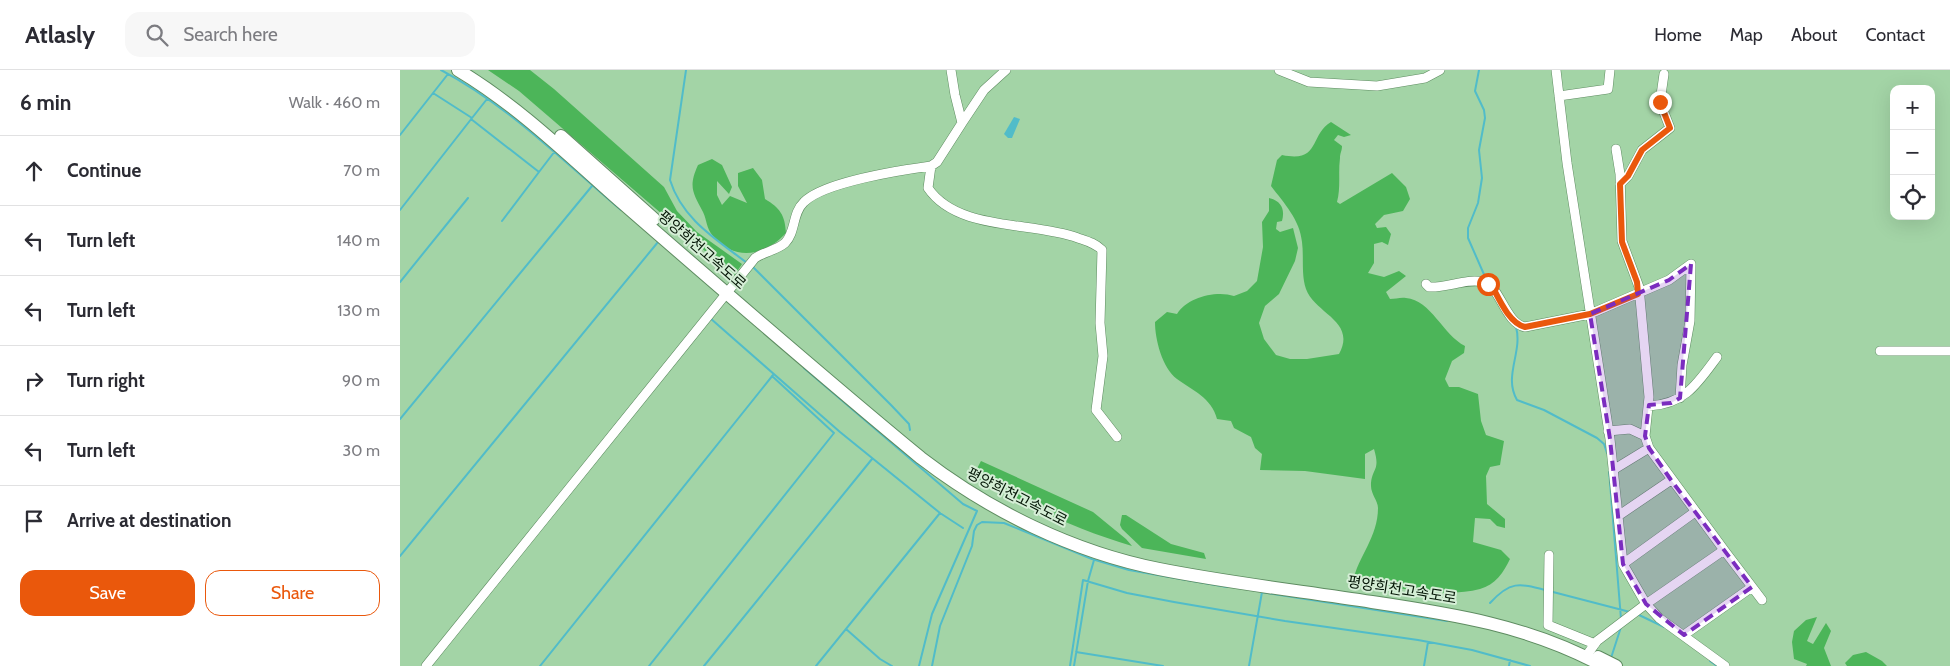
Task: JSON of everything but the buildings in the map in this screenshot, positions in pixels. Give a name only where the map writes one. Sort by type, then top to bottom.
[{"type":"highway","name":"평양희천고속도로","points":[[458,70],[486,86],[539,127],[619,200],[729,290],[909,443],[951,475],[1009,508],[1052,528],[1098,544],[1175,565],[1458,609],[1537,629],[1592,648],[1606,665]]},
{"type":"highway","name":"평양희천고속도로","points":[[473,70],[506,92],[587,158],[729,290],[885,429],[953,483],[995,508],[1049,534],[1096,552],[1158,568],[1460,615],[1566,646],[1606,665]]},
{"type":"street","points":[[952,70],[955,95],[962,123]]},
{"type":"street","points":[[426,666],[755,258],[784,244],[790,237],[794,219],[802,204],[817,192],[867,178],[931,166],[938,162],[984,90],[1006,70]]},
{"type":"street","points":[[1279,70],[1309,82],[1377,86],[1418,79],[1440,70]]},
{"type":"street","points":[[1556,70],[1608,431],[1623,564],[1646,604],[1659,618],[1725,666]]},
{"type":"street","points":[[1559,96],[1608,89],[1610,70]]},
{"type":"street","points":[[1620,184],[1628,176],[1642,150],[1670,128],[1660,102],[1664,74]]},
{"type":"street","points":[[1616,149],[1620,184],[1622,242],[1637,282],[1648,406],[1645,436],[1649,448],[1671,480],[1762,600]]},
{"type":"street","points":[[931,166],[928,188],[932,194],[956,211],[985,220],[1062,232],[1090,242],[1102,250],[1100,323],[1102,361],[1096,410],[1117,437]]},
{"type":"street","points":[[1426,284],[1429,287],[1436,287],[1467,280],[1488,284],[1492,286],[1502,306],[1520,326],[1525,327],[1590,314],[1669,280],[1691,264],[1691,298],[1681,374],[1680,398]]},
{"type":"street","points":[[1880,351],[1950,351]]},
{"type":"street","points":[[1648,406],[1671,404],[1680,398],[1718,357]]},
{"type":"street","points":[[1608,431],[1630,429],[1645,436]]},
{"type":"street","points":[[1613,470],[1649,448]]},
{"type":"street","points":[[1618,516],[1671,480]]},
{"type":"street","points":[[1623,564],[1695,512]]},
{"type":"street","points":[[1549,554],[1548,624],[1592,648],[1646,604],[1724,550]]},
{"type":"street","points":[[1684,635],[1752,587]]},
{"type":"highlighted area","points":[[1691,264],[1680,398],[1671,403],[1649,405],[1645,436],[1649,448],[1671,480],[1752,587],[1684,635],[1646,604],[1623,564],[1610,439],[1590,314],[1669,280]]},
{"type":"green space","points":[[488,70],[530,70],[554,89],[664,187],[677,211],[697,232],[742,264],[734,276],[519,91]]},
{"type":"green space","points":[[1331,122],[1351,135],[1344,137],[1338,135],[1334,140],[1342,146],[1337,202],[1340,204],[1392,173],[1406,187],[1410,199],[1403,211],[1384,215],[1375,224],[1377,228],[1386,227],[1391,234],[1388,245],[1382,242],[1374,244],[1374,263],[1368,273],[1384,277],[1399,271],[1406,276],[1386,292],[1390,299],[1406,298],[1415,300],[1423,305],[1457,341],[1465,346],[1464,353],[1452,361],[1445,379],[1449,387],[1459,387],[1478,394],[1481,421],[1486,435],[1504,441],[1500,465],[1490,467],[1486,476],[1487,504],[1505,519],[1505,528],[1497,526],[1490,519],[1475,518],[1473,542],[1501,550],[1510,559],[1498,577],[1480,589],[1465,592],[1433,592],[1353,581],[1375,528],[1377,518],[1378,505],[1371,486],[1376,466],[1374,449],[1365,454],[1365,479],[1305,471],[1260,470],[1262,454],[1255,448],[1251,437],[1234,428],[1231,421],[1217,419],[1211,405],[1206,400],[1172,374],[1160,353],[1155,322],[1167,312],[1177,314],[1188,303],[1203,296],[1227,294],[1234,296],[1247,291],[1257,281],[1263,247],[1262,222],[1269,211],[1269,198],[1277,201],[1283,210],[1282,221],[1277,222],[1276,229],[1280,232],[1293,228],[1298,248],[1295,261],[1279,294],[1265,306],[1259,323],[1264,339],[1276,355],[1290,359],[1307,359],[1339,354],[1343,343],[1343,333],[1333,318],[1317,305],[1306,289],[1301,234],[1291,212],[1271,186],[1277,160],[1282,155],[1303,155],[1309,152],[1324,127]]},
{"type":"green space","points":[[712,159],[722,165],[732,187],[729,194],[717,181],[717,195],[722,205],[730,196],[747,203],[738,186],[738,173],[753,168],[762,180],[765,199],[778,209],[783,217],[786,233],[778,241],[759,251],[740,253],[731,250],[713,236],[693,190],[693,179],[698,165]]},
{"type":"green space","points":[[981,461],[1093,512],[1132,546],[1050,516],[973,476]]},
{"type":"green space","points":[[1122,515],[1126,515],[1171,544],[1204,553],[1206,559],[1142,548],[1122,529],[1120,525]]},
{"type":"green space","points":[[1817,617],[1807,641],[1813,644],[1826,623],[1831,631],[1824,648],[1831,666],[1806,666],[1807,664],[1794,659],[1792,642],[1794,631],[1806,620]]},
{"type":"green space","points":[[1866,652],[1887,666],[1847,666],[1845,663],[1853,655]]},
{"type":"water","points":[[1014,117],[1020,119],[1012,138],[1008,138],[1004,134]]},
{"type":"waterway","points":[[441,70],[466,84],[513,117],[621,210]]},
{"type":"waterway","points":[[686,70],[670,180],[675,194],[691,217],[747,263]]},
{"type":"waterway","points":[[1479,70],[1475,91],[1484,110],[1485,118],[1479,150],[1482,178],[1478,203],[1468,228],[1468,238],[1486,279]]},
{"type":"waterway","points":[[400,135],[448,74]]},
{"type":"waterway","points":[[433,93],[472,118],[487,99]]},
{"type":"waterway","points":[[400,210],[472,118]]},
{"type":"waterway","points":[[471,119],[539,172],[555,151]]},
{"type":"waterway","points":[[502,221],[539,172]]},
{"type":"waterway","points":[[400,419],[592,186]]},
{"type":"waterway","points":[[400,282],[468,198]]},
{"type":"waterway","points":[[400,556],[658,242]]},
{"type":"waterway","points":[[753,267],[891,405],[909,424],[910,430]]},
{"type":"waterway","points":[[710,318],[840,432],[940,513],[963,528]]},
{"type":"waterway","points":[[1516,327],[1517,346],[1512,382],[1517,400],[1544,410],[1597,438],[1604,444],[1607,453]]},
{"type":"waterway","points":[[804,368],[963,504],[977,511],[932,614],[919,666]]},
{"type":"waterway","points":[[540,666],[773,375]]},
{"type":"waterway","points":[[649,666],[834,433],[772,376]]},
{"type":"waterway","points":[[704,666],[872,459]]},
{"type":"waterway","points":[[1609,470],[1621,619]]},
{"type":"waterway","points":[[816,666],[940,513]]},
{"type":"waterway","points":[[932,666],[940,626],[972,546],[974,531],[977,525],[982,522],[1004,523],[1092,559],[1129,570],[1227,587]]},
{"type":"waterway","points":[[1074,666],[1088,581],[1094,560]]},
{"type":"waterway","points":[[1070,666],[1083,580],[1127,593],[1174,602],[1472,650],[1530,666]]},
{"type":"waterway","points":[[1490,603],[1509,587],[1521,585],[1545,590]]},
{"type":"waterway","points":[[1261,592],[1447,621]]},
{"type":"waterway","points":[[1249,666],[1262,592]]},
{"type":"waterway","points":[[1553,592],[1630,612]]},
{"type":"waterway","points":[[1637,614],[1664,627]]},
{"type":"waterway","points":[[1611,658],[1621,627]]},
{"type":"waterway","points":[[846,629],[880,659],[892,666]]},
{"type":"waterway","points":[[1424,666],[1428,642]]},
{"type":"waterway","points":[[1076,652],[1163,666]]},
{"type":"waterway","points":[[1509,666],[1510,660]]},
{"type":"waterway","points":[[1710,661],[1717,666]]},
{"type":"route","points":[[1488,284],[1492,286],[1502,306],[1520,326],[1525,327],[1590,314],[1638,294],[1637,282],[1622,242],[1620,184],[1628,176],[1642,150],[1666,134],[1670,128],[1670,123],[1660,102]]}]
